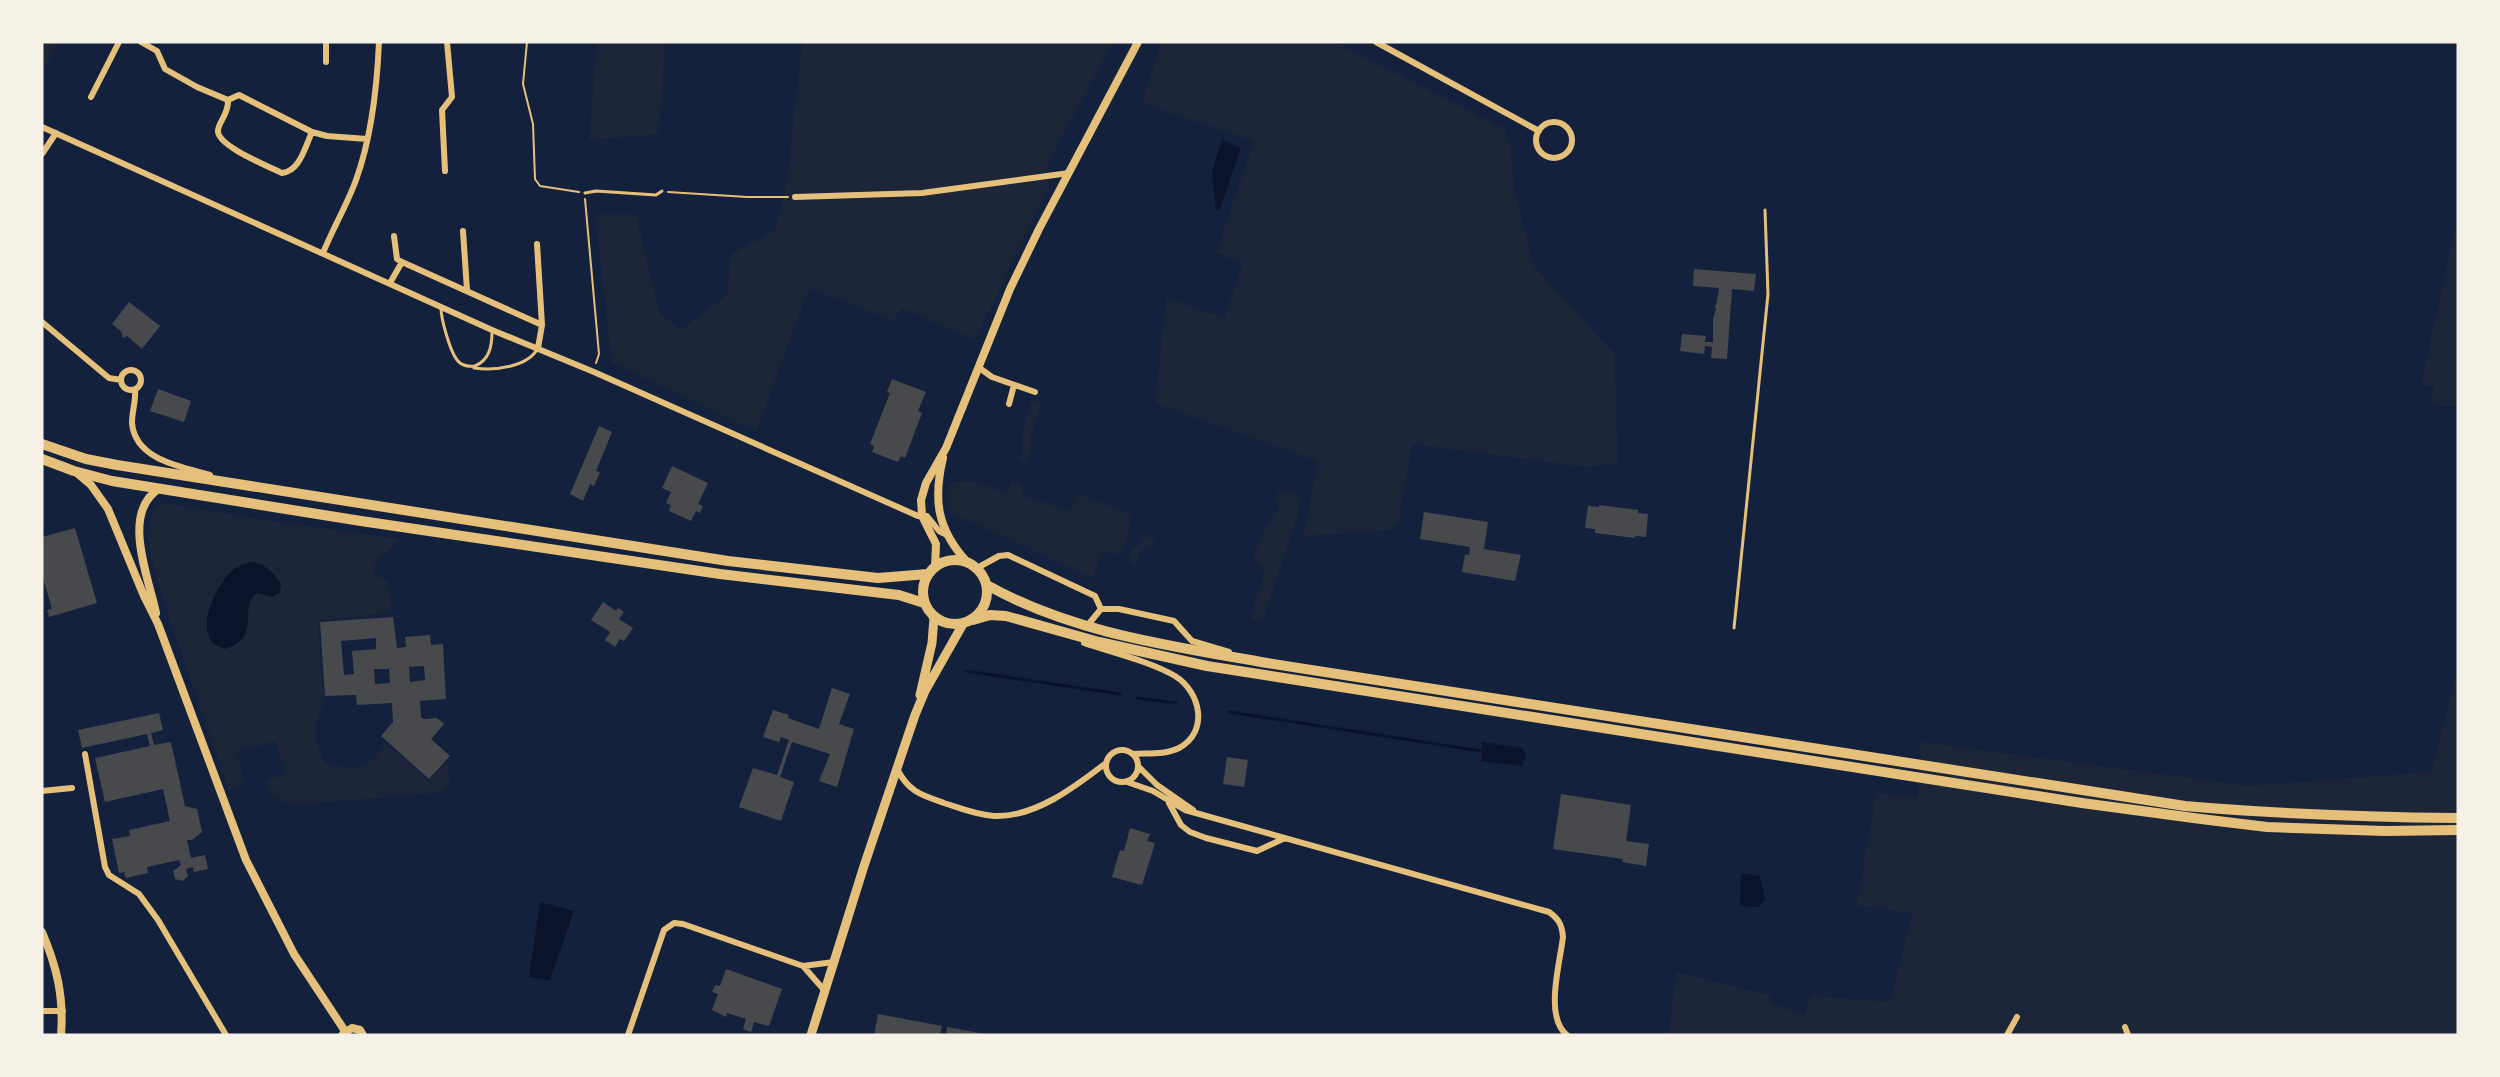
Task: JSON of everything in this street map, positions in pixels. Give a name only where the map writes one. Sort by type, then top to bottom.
[{"type":"main road","points":[[42,444],[87,459],[117,465],[728,561],[878,578],[932,571]]},
{"type":"main road","points":[[42,459],[74,471],[112,481],[361,521],[720,574],[899,595],[924,603]]},
{"type":"main road","points":[[2458,818],[2358,818],[2185,806],[1267,663],[1171,646],[1087,626],[1013,599],[987,585],[977,568],[967,562],[949,560],[932,571],[924,583],[924,603],[934,618],[944,623],[968,622],[990,615],[1006,616],[1044,628],[1207,666],[2201,819],[2267,826],[2385,831],[2458,830]]},
{"type":"main road","points":[[810,1035],[915,715],[925,691],[968,622],[986,604],[987,585]]},
{"type":"main road","points":[[915,715],[932,643],[934,618]]},
{"type":"street","points":[[91,97],[119,42]]},
{"type":"street","points":[[141,42],[158,51],[165,69],[196,87],[228,100],[239,95],[312,132],[327,136],[367,139]]},
{"type":"street","points":[[326,42],[326,62]]},
{"type":"street","points":[[323,253],[356,180],[367,139],[377,81],[379,42]]},
{"type":"street","points":[[445,171],[442,110],[452,97],[447,42]]},
{"type":"street","points":[[932,571],[936,544],[922,516],[921,500],[926,483],[945,447],[1010,290],[1138,42]]},
{"type":"street","points":[[1376,42],[1539,131]]},
{"type":"street","points":[[228,100],[229,110],[218,132],[224,143],[282,173],[290,172],[295,168],[312,132]]},
{"type":"street","points":[[1548,123],[1560,123],[1565,126],[1572,141],[1568,151],[1558,158],[1542,153],[1537,142],[1539,131],[1548,123]]},
{"type":"street","points":[[42,127],[492,330],[594,372],[922,516],[927,516],[939,531],[947,535]]},
{"type":"street","points":[[42,154],[56,133]]},
{"type":"street","points":[[795,197],[922,193],[1069,173]]},
{"type":"street","points":[[463,231],[466,290]]},
{"type":"street","points":[[394,236],[397,260],[542,325]]},
{"type":"street","points":[[537,244],[542,325],[538,348]]},
{"type":"street","points":[[390,283],[402,262]]},
{"type":"street","points":[[42,322],[109,378],[121,380]]},
{"type":"street","points":[[978,367],[992,376],[1035,392]]},
{"type":"street","points":[[121,380],[126,372],[136,372],[141,380],[140,386],[135,390],[132,425],[135,435],[157,459],[248,487]]},
{"type":"street","points":[[121,380],[125,388],[135,390]]},
{"type":"street","points":[[1008,404],[1014,385]]},
{"type":"street","points":[[945,447],[937,492],[937,507],[947,535],[967,562]]},
{"type":"street","points":[[74,471],[95,491],[108,509],[158,624],[246,860],[294,954],[344,1033],[356,1028],[363,1035]]},
{"type":"street","points":[[158,624],[139,537],[143,508],[151,493],[160,488]]},
{"type":"street","points":[[977,568],[999,556],[1008,555],[1095,596],[1101,609]]},
{"type":"street","points":[[1087,626],[1101,609]]},
{"type":"street","points":[[1101,609],[1119,609],[1174,621],[1192,641],[1267,663]]},
{"type":"street","points":[[897,769],[904,781],[919,794],[977,814],[1000,816],[1025,811],[1041,804],[1106,763],[1112,753],[1119,750],[1133,754],[1165,752],[1178,748],[1195,732],[1198,706],[1191,690],[1177,677],[1044,628]]},
{"type":"street","points":[[85,754],[105,867],[109,875],[139,894],[158,920],[226,1035]]},
{"type":"street","points":[[1133,754],[1139,766],[1157,785],[1196,812]]},
{"type":"street","points":[[1106,763],[1109,776],[1120,783],[1133,779],[1139,766]]},
{"type":"street","points":[[1127,782],[1153,791],[1169,802],[1196,812],[1549,912],[1558,919],[1563,937],[1554,1008],[1556,1021],[1567,1035]]},
{"type":"street","points":[[42,791],[72,788]]},
{"type":"street","points":[[1169,802],[1181,825],[1190,832],[1206,838],[1257,851],[1285,838]]},
{"type":"street","points":[[628,1035],[664,930],[674,924],[694,927],[803,966],[834,962]]},
{"type":"street","points":[[42,932],[56,969],[63,1011],[61,1035]]},
{"type":"street","points":[[803,966],[825,990]]},
{"type":"street","points":[[42,1011],[63,1011]]},
{"type":"street","points":[[2007,1035],[2017,1017]]},
{"type":"street","points":[[2124,1027],[2128,1035]]},
{"type":"lane","points":[[585,194],[596,191],[656,195],[662,191]]},
{"type":"lane","points":[[1734,628],[1768,294],[1765,210]]},
{"type":"lane","points":[[441,306],[441,314],[457,361],[469,367],[496,368],[520,363],[529,360],[538,348]]},
{"type":"lane","points":[[469,367],[480,364],[486,359],[490,351],[492,330]]},
{"type":"path","points":[[527,42],[523,84],[533,124],[535,179],[540,186],[585,194],[599,354],[594,372]]},
{"type":"path","points":[[662,191],[747,197],[795,197]]},
{"type":"shaded area","points":[[42,42],[59,42],[42,73]]},
{"type":"shaded area","points":[[597,42],[665,42],[659,134],[589,140]]},
{"type":"shaded area","points":[[802,42],[1113,42],[1047,164],[1049,185],[975,340],[901,308],[894,321],[809,288],[756,432],[612,362],[595,215],[636,215],[660,313],[681,330],[727,295],[731,255],[775,230],[787,181]]},
{"type":"shaded area","points":[[1161,42],[1335,42],[1505,129],[1510,144],[1515,194],[1534,267],[1614,353],[1618,460],[1615,463],[1586,467],[1412,444],[1398,525],[1389,530],[1304,536],[1318,461],[1155,403],[1166,298],[1225,318],[1243,263],[1216,253],[1254,141],[1142,103]]},
{"type":"shaded area","points":[[1222,140],[1241,148],[1219,211],[1216,210],[1212,172]]},
{"type":"shaded area","points":[[2458,215],[2458,406],[2430,405],[2435,387],[2421,385]]},
{"type":"shaded area","points":[[1032,399],[1041,404],[1031,435],[1028,463],[1019,461],[1023,448],[1022,432]]},
{"type":"shaded area","points":[[972,481],[1007,493],[1011,481],[1023,485],[1022,495],[1070,512],[1077,494],[1132,515],[1123,550],[1116,554],[1103,551],[1092,578],[948,511],[947,494],[950,483]]},
{"type":"shaded area","points":[[1279,489],[1301,496],[1297,518],[1262,622],[1250,618],[1265,569],[1254,562],[1255,554],[1279,506],[1274,499]]},
{"type":"shaded area","points":[[164,503],[263,520],[399,539],[378,560],[373,571],[373,578],[379,577],[388,582],[391,612],[318,621],[324,701],[316,721],[316,742],[325,763],[352,768],[367,764],[374,759],[384,743],[429,781],[448,761],[450,784],[443,790],[425,794],[291,805],[272,796],[265,782],[286,773],[275,741],[236,752],[245,784],[229,790],[165,606],[150,553],[147,533],[153,511]]},
{"type":"shaded area","points":[[1142,535],[1155,541],[1151,550],[1145,548],[1140,552],[1136,567],[1130,560],[1132,548],[1138,546]]},
{"type":"shaded area","points":[[249,562],[259,564],[271,572],[281,584],[280,592],[272,597],[257,593],[251,599],[244,637],[225,649],[213,643],[209,636],[207,627],[210,607],[229,574]]},
{"type":"shaded area","points":[[2458,666],[2458,1035],[1668,1035],[1677,972],[1770,995],[1769,1003],[1805,1015],[1811,996],[1890,1002],[1912,913],[1857,905],[1876,793],[1918,798],[1921,742],[2249,786],[2431,772]]},
{"type":"shaded area","points":[[1482,742],[1522,748],[1526,755],[1522,766],[1481,761]]},
{"type":"shaded area","points":[[1741,873],[1760,876],[1765,900],[1759,907],[1740,906]]},
{"type":"shaded area","points":[[540,902],[574,911],[550,980],[529,977]]},
{"type":"building","points":[[1694,269],[1756,274],[1754,291],[1732,289],[1727,359],[1711,358],[1712,347],[1705,346],[1704,354],[1680,351],[1682,334],[1706,336],[1705,342],[1713,342],[1713,319],[1716,309],[1714,305],[1716,306],[1719,288],[1693,286]]},
{"type":"building","points":[[129,302],[160,326],[142,349],[127,336],[123,338],[121,331],[112,324]]},
{"type":"building","points":[[892,379],[926,392],[918,411],[922,413],[905,458],[901,456],[898,462],[872,452],[874,446],[870,444],[890,393],[887,392]]},
{"type":"building","points":[[158,389],[191,401],[184,422],[150,411]]},
{"type":"building","points":[[599,426],[612,432],[596,471],[600,472],[594,486],[590,484],[583,501],[570,494]]},
{"type":"building","points":[[672,466],[708,483],[698,504],[703,506],[700,513],[696,511],[691,521],[669,511],[671,505],[666,503],[671,492],[662,488]]},
{"type":"building","points":[[1599,505],[1638,510],[1638,513],[1648,514],[1646,537],[1635,536],[1635,538],[1595,533],[1595,529],[1585,528],[1588,506],[1599,507]]},
{"type":"building","points":[[1424,512],[1488,522],[1484,549],[1521,555],[1515,581],[1462,572],[1465,554],[1469,555],[1470,547],[1420,539]]},
{"type":"building","points":[[75,528],[97,603],[49,617],[47,610],[52,609],[42,574],[42,537]]},
{"type":"building","points":[[603,602],[616,611],[618,608],[624,612],[619,619],[633,628],[624,641],[620,639],[615,647],[605,640],[610,632],[591,620]]},
{"type":"building","points":[[393,617],[397,648],[406,647],[405,637],[430,635],[431,645],[443,644],[446,699],[420,701],[421,717],[424,719],[437,718],[444,724],[431,739],[450,756],[429,779],[381,736],[393,722],[392,703],[357,705],[356,695],[325,696],[320,622]],"holes":[[[376,638],[376,649],[352,651],[354,674],[344,675],[341,641]],[[424,666],[425,680],[410,682],[409,667]],[[374,669],[389,669],[390,683],[375,684]]]},
{"type":"building","points":[[832,688],[850,694],[839,724],[854,729],[837,787],[819,781],[830,754],[792,742],[780,777],[794,782],[781,821],[739,807],[753,768],[777,775],[789,740],[781,737],[779,742],[763,737],[773,710],[819,729]]},
{"type":"building","points":[[159,713],[163,730],[151,733],[154,745],[171,742],[185,806],[197,809],[202,832],[192,840],[187,840],[191,858],[205,855],[208,869],[194,872],[193,867],[186,869],[188,876],[183,881],[175,879],[173,871],[181,865],[179,860],[147,867],[148,873],[126,878],[124,872],[119,873],[112,839],[130,836],[129,830],[170,821],[163,789],[105,802],[95,758],[150,746],[147,734],[82,748],[78,730]]},
{"type":"building","points":[[1227,757],[1248,760],[1244,787],[1223,784]]},
{"type":"building","points":[[1561,794],[1631,805],[1626,841],[1649,844],[1646,866],[1622,862],[1623,859],[1553,849]]},
{"type":"building","points":[[1130,828],[1150,834],[1147,841],[1155,843],[1142,885],[1112,877],[1120,850],[1124,851]]},
{"type":"building","points":[[726,969],[782,989],[769,1026],[754,1022],[751,1032],[743,1029],[746,1019],[727,1013],[726,1017],[712,1010],[718,994],[712,992],[715,985],[720,986]]},
{"type":"building","points":[[878,1014],[942,1026],[940,1035],[874,1035]]},
{"type":"building","points":[[947,1027],[985,1034],[985,1035],[946,1035]]},
{"type":"waterway","points":[[966,671],[1120,694]]},
{"type":"waterway","points":[[1137,698],[1176,703]]},
{"type":"waterway","points":[[1229,712],[1481,751]]}]
